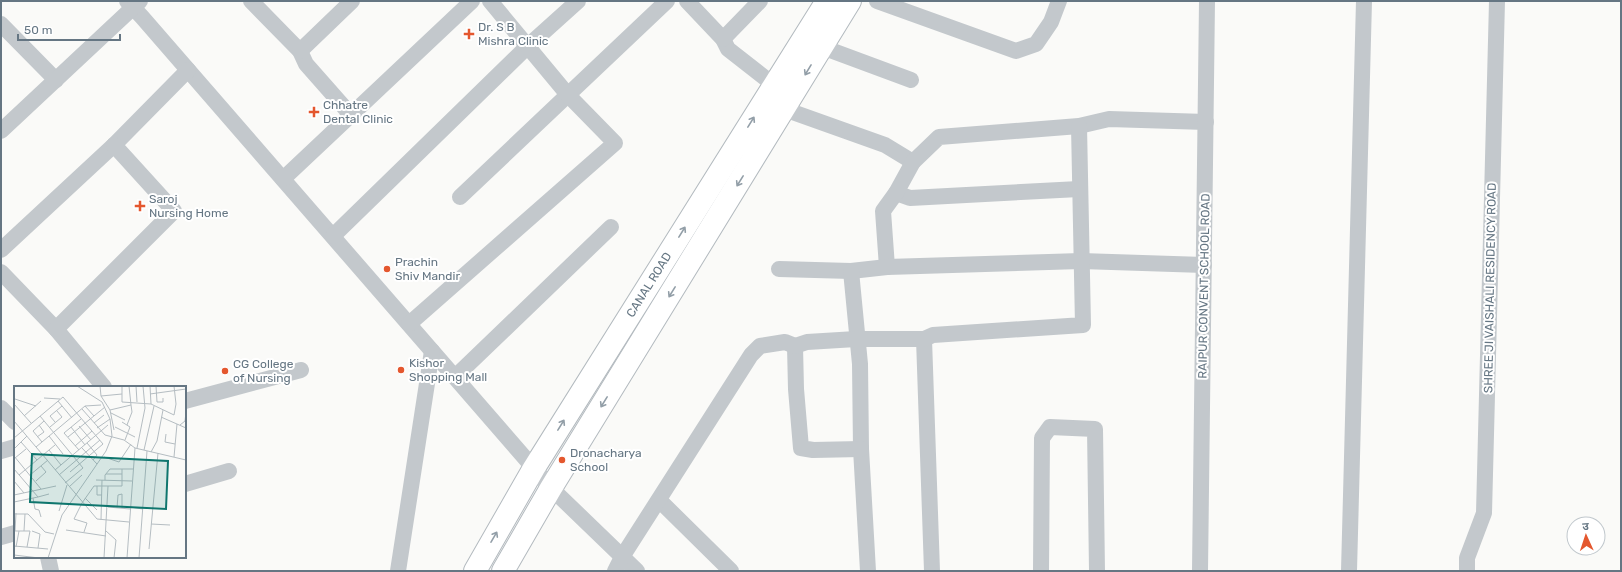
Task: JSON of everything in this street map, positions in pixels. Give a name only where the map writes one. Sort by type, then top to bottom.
[{"type":"main road","name":"CANAL ROAD","points":[[475,571],[534,468],[827,1]]},
{"type":"main road","name":"CANAL ROAD","points":[[503,571],[552,488],[850,1]]},
{"type":"street","points":[[251,1],[300,51],[306,64],[351,115]]},
{"type":"street","points":[[300,51],[352,1]]},
{"type":"street","points":[[283,179],[472,1]]},
{"type":"street","points":[[409,324],[615,143],[568,95],[490,1]]},
{"type":"street","points":[[332,236],[528,46],[578,1]]},
{"type":"street","points":[[460,197],[667,1]]},
{"type":"street","points":[[687,1],[723,39],[728,49],[774,85]]},
{"type":"street","points":[[723,39],[760,1]]},
{"type":"street","points":[[877,1],[1016,51],[1036,44],[1051,22],[1059,1]]},
{"type":"street","name":"RAIPUR CONVENT SCHOOL ROAD","points":[[1200,571],[1207,1]]},
{"type":"street","points":[[1349,571],[1364,1]]},
{"type":"street","name":"SHREE JI VAISHALI RESIDENCY ROAD","points":[[1467,571],[1467,558],[1484,513],[1497,1]]},
{"type":"street","points":[[1,131],[56,80],[133,3],[188,70],[619,564],[637,571]]},
{"type":"street","points":[[1,24],[56,80]]},
{"type":"street","points":[[822,48],[912,80]]},
{"type":"street","points":[[1,250],[114,145],[188,70]]},
{"type":"street","points":[[784,109],[885,144],[914,162]]},
{"type":"street","points":[[887,267],[883,210],[896,193],[914,162],[938,137],[1078,126],[1109,119],[1206,122]]},
{"type":"street","points":[[619,564],[751,355],[760,346],[785,342],[795,346],[807,342],[856,339],[924,339],[933,335],[1083,325],[1078,126]]},
{"type":"street","points":[[56,329],[174,211],[114,145]]},
{"type":"street","points":[[896,193],[910,198],[1080,189]]},
{"type":"street","points":[[455,377],[611,227]]},
{"type":"street","points":[[778,269],[851,271],[887,267],[1081,262],[1204,265]]},
{"type":"street","points":[[851,271],[856,339],[860,364],[861,449],[868,571]]},
{"type":"street","points":[[1,272],[56,329],[103,386]]},
{"type":"street","points":[[924,339],[932,571]]},
{"type":"street","points":[[795,346],[801,448],[813,450],[861,449]]},
{"type":"street","points":[[398,571],[432,351]]},
{"type":"street","points":[[186,401],[301,370]]},
{"type":"street","points":[[1,408],[14,421]]},
{"type":"street","points":[[1041,571],[1042,438],[1050,427],[1095,429],[1097,571]]},
{"type":"street","points":[[1,451],[14,447]]},
{"type":"street","points":[[186,484],[229,471]]},
{"type":"street","points":[[659,500],[731,571]]},
{"type":"street","points":[[1,537],[14,533]]},
{"type":"street","points":[[48,558],[50,571]]},
{"type":"place","name":"Dr. S B Mishra Clinic","points":[[469,34]]},
{"type":"place","name":"Chhatre Dental Clinic","points":[[314,112]]},
{"type":"place","name":"Saroj Nursing Home","points":[[140,206]]},
{"type":"place","name":"Prachin Shiv Mandir","points":[[387,269]]},
{"type":"place","name":"Kishor Shopping Mall","points":[[401,370]]},
{"type":"place","name":"CG College of Nursing","points":[[225,371]]},
{"type":"place","name":"Dronacharya School","points":[[562,460]]}]
